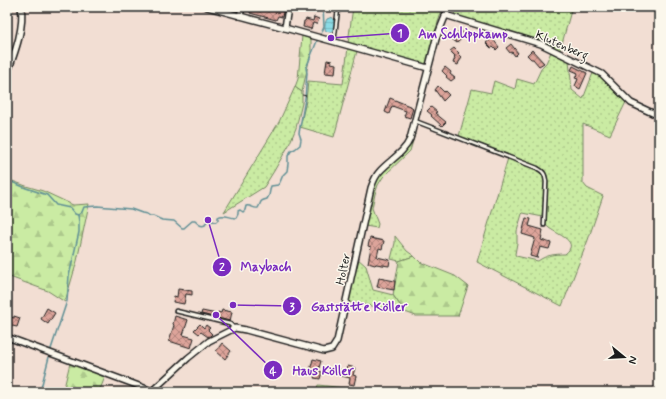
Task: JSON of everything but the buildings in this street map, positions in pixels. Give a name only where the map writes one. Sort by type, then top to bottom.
[{"type":"street","points":[[7,74],[21,29],[21,7]]},
{"type":"street","points":[[207,7],[428,68]]},
{"type":"street","points":[[240,16],[242,7]]},
{"type":"street","points":[[285,28],[288,7]]},
{"type":"street","name":"Holter","points":[[235,328],[324,351],[332,349],[337,341],[371,188],[379,172],[408,145],[436,39],[449,7]]},
{"type":"street","name":"Klutenberg","points":[[445,15],[541,44],[602,74],[631,103],[659,116]]},
{"type":"street","points":[[7,337],[124,380],[152,392],[204,345],[219,335],[235,328]]},
{"type":"lane","points":[[334,42],[338,9]]},
{"type":"lane","points":[[415,121],[537,168],[543,172],[546,182],[544,225]]},
{"type":"lane","points":[[176,311],[230,324],[235,328]]},
{"type":"path","points":[[302,95],[307,96]]},
{"type":"green space","points":[[353,7],[443,7],[426,64],[348,43]]},
{"type":"green space","points":[[453,7],[572,7],[560,51],[458,18],[454,13]]},
{"type":"green space","points":[[302,36],[311,39],[311,52],[302,92],[295,87],[298,79]]},
{"type":"green space","points":[[348,48],[357,51],[334,137],[300,127],[306,101],[308,81],[343,84]]},
{"type":"green space","points":[[551,52],[569,61],[572,90],[583,99],[593,73],[601,77],[626,102],[610,135],[583,124],[583,183],[587,188],[603,196],[588,240],[562,306],[477,262],[508,158],[537,170],[543,176],[545,181],[543,217],[522,214],[517,231],[516,256],[538,261],[551,255],[565,254],[570,249],[568,241],[564,237],[545,224],[548,184],[546,173],[543,169],[537,166],[459,136],[472,89],[491,93],[494,81],[515,89],[517,79],[534,84]]},
{"type":"green space","points":[[295,87],[302,92],[302,103],[296,128],[289,145],[264,187],[224,212],[279,122]]},
{"type":"green space","points":[[415,134],[410,151],[383,177],[378,185],[372,208],[378,224],[377,228],[365,226],[374,183],[380,173],[405,151]]},
{"type":"green space","points":[[7,179],[43,191],[73,205],[89,204],[77,261],[65,302],[48,291],[7,276]]},
{"type":"green space","points":[[395,236],[407,251],[414,256],[399,261],[391,259]]},
{"type":"green space","points":[[414,256],[420,262],[455,276],[468,286],[458,316],[416,316],[405,312],[393,295],[399,261]]},
{"type":"green space","points":[[357,258],[366,266],[373,290],[393,295],[405,312],[349,302]]},
{"type":"green space","points":[[70,363],[105,377],[99,392],[63,392]]},
{"type":"green space","points":[[318,385],[353,389],[352,392],[316,392]]},
{"type":"water","points":[[332,17],[335,28],[330,32],[326,31],[326,20]]},
{"type":"waterway","points":[[321,34],[324,27],[323,7]]},
{"type":"waterway","points":[[7,180],[47,195],[56,205],[70,208],[75,214],[78,215],[82,212],[84,207],[97,206],[131,209],[162,220],[174,221],[182,228],[192,221],[195,221],[202,226],[205,225],[208,220],[216,222],[220,216],[236,218],[238,211],[240,210],[243,212],[246,206],[258,208],[262,201],[267,199],[271,186],[278,185],[283,175],[287,171],[288,156],[291,151],[300,145],[301,139],[299,133],[305,99],[306,68],[317,41]]},
{"type":"waterway","points":[[51,349],[67,301],[69,276],[79,232],[78,215]]},
{"type":"waterway","points":[[40,392],[49,357]]},
{"type":"place","name":"Am Schlippkamp","points":[[331,38]]},
{"type":"place","name":"Maybach","points":[[208,220]]},
{"type":"place","name":"Gaststätte Köller","points":[[233,305]]},
{"type":"place","name":"Haus Köller","points":[[216,315]]}]
